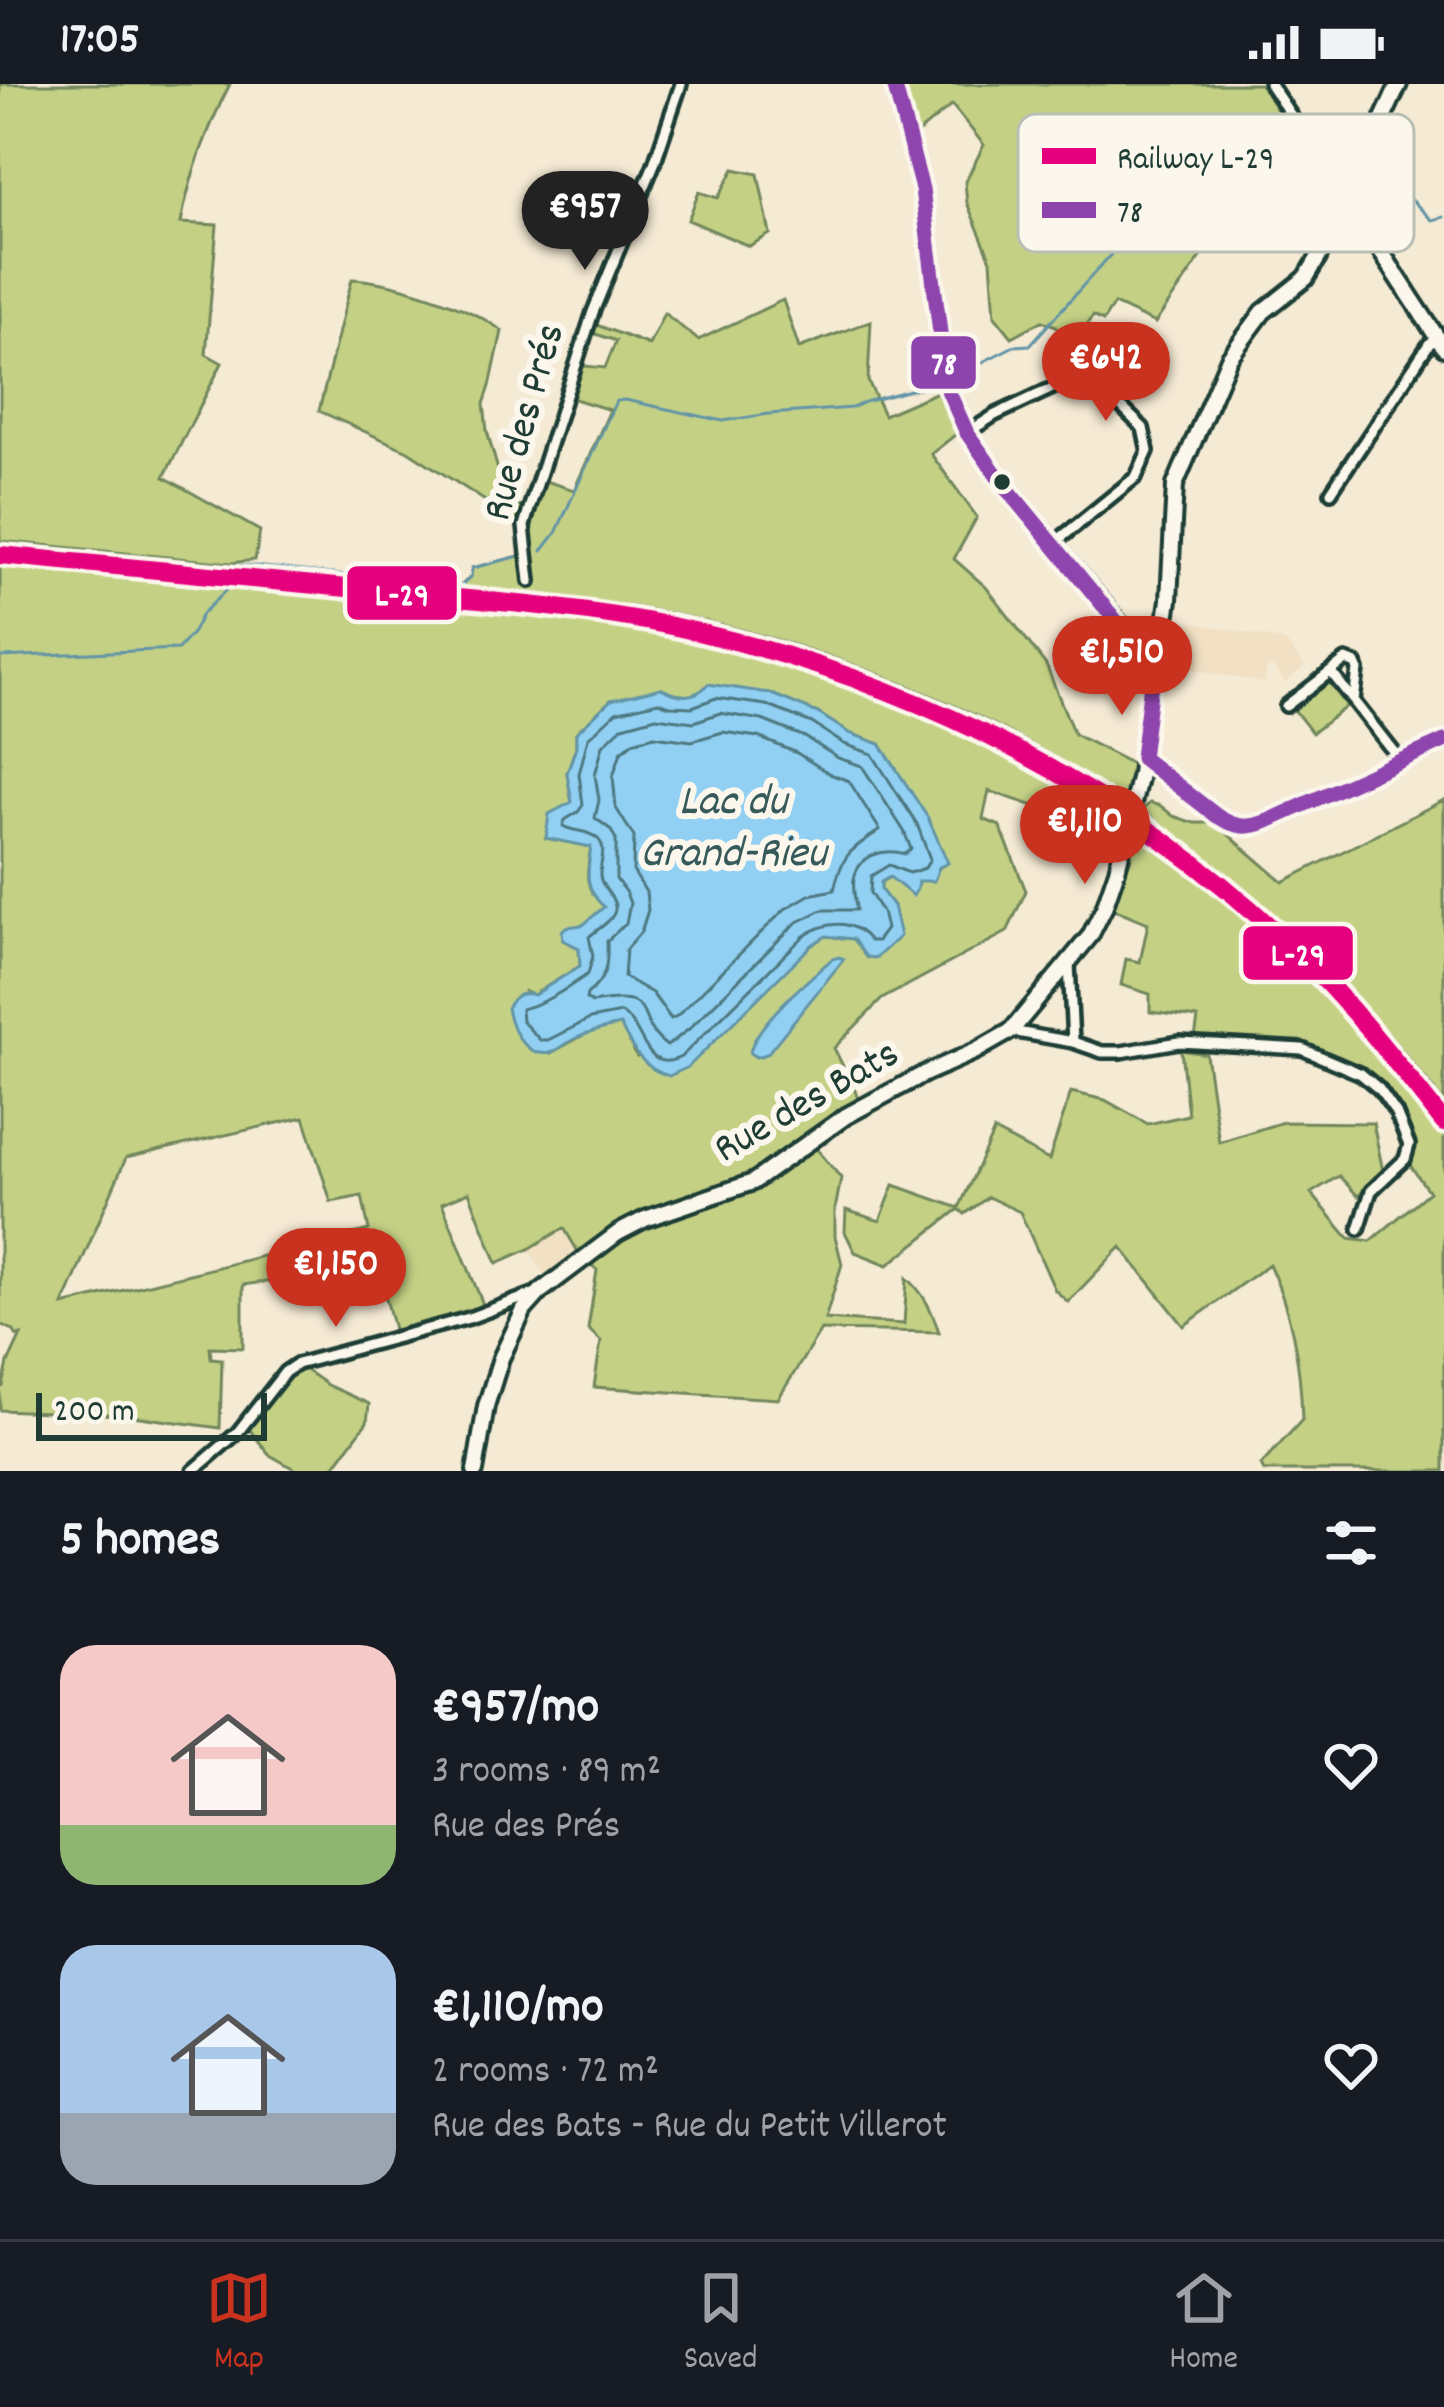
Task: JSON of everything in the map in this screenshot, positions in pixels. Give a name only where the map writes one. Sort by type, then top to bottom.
[{"type":"street","name":"Rue des Prés","points":[[530,580],[524,526],[529,508],[593,312],[654,164],[681,84]]},
{"type":"street","points":[[894,84],[922,189],[944,377],[967,433],[1001,482],[1138,645],[1151,683]]},
{"type":"street","points":[[1270,84],[1290,114]]},
{"type":"street","name":"Rue des Bats","points":[[1385,114],[1399,84]]},
{"type":"street","name":"Rue des Bats","points":[[193,1471],[237,1433],[297,1364],[469,1318],[541,1291],[644,1219],[753,1182],[846,1116],[1011,1031],[1069,964],[1104,908],[1142,758],[1151,683],[1169,600],[1175,485],[1185,456],[1229,358],[1263,312],[1306,278],[1319,252]]},
{"type":"street","points":[[1331,492],[1429,344],[1441,343],[1381,252]]},
{"type":"street","points":[[967,433],[1080,375],[1094,380],[1143,428],[1148,452],[1136,477],[1052,545]]},
{"type":"street","points":[[1286,706],[1346,660],[1358,670],[1354,701]]},
{"type":"street","points":[[1331,673],[1400,760]]},
{"type":"street","points":[[1142,758],[1219,817],[1242,828],[1268,821],[1444,741]]},
{"type":"street","points":[[1069,964],[1073,1042]]},
{"type":"street","points":[[1011,1031],[1102,1052],[1179,1042],[1302,1048],[1361,1074],[1396,1113],[1409,1145],[1405,1159],[1371,1191],[1359,1229]]},
{"type":"street","points":[[475,1471],[501,1358],[524,1310],[541,1291]]},
{"type":"shaded area","points":[[1173,619],[1277,639],[1305,666],[1285,683],[1267,666],[1264,683],[1165,664]]},
{"type":"shaded area","points":[[564,1228],[580,1255],[547,1280],[529,1249]]},
{"type":"green space","points":[[0,84],[230,84],[201,151],[181,223],[217,225],[206,354],[222,363],[164,477],[260,531],[255,560],[231,563],[0,541]]},
{"type":"green space","points":[[901,84],[1260,84],[1280,114],[1018,114],[1018,252],[1203,254],[1155,323],[1114,304],[1103,321],[1093,316],[1069,351],[1056,326],[1042,321],[1012,337],[995,316],[991,260],[967,203],[965,182],[984,145],[952,105],[913,137]]},
{"type":"green space","points":[[734,169],[758,174],[770,234],[749,246],[688,220],[699,192],[718,198]]},
{"type":"green space","points":[[352,279],[431,296],[502,331],[484,404],[487,431],[504,492],[527,513],[539,479],[574,490],[610,410],[565,396],[575,365],[605,368],[616,341],[587,331],[589,322],[649,345],[664,313],[698,340],[783,300],[799,348],[871,321],[868,381],[884,415],[940,391],[960,431],[931,454],[977,517],[954,559],[986,587],[1046,665],[1074,734],[1132,764],[1131,785],[1123,802],[1054,757],[959,708],[801,647],[642,608],[460,587],[472,568],[527,554],[524,526],[408,451],[319,411]]},
{"type":"green space","points":[[0,563],[510,608],[711,643],[851,681],[931,714],[1046,773],[1119,819],[1112,845],[1049,811],[989,791],[983,819],[1000,826],[1026,891],[1007,932],[882,999],[834,1048],[860,1101],[806,1136],[841,1178],[835,1236],[842,1264],[825,1319],[904,1324],[907,1278],[927,1303],[939,1332],[821,1330],[778,1399],[594,1387],[601,1341],[588,1329],[597,1270],[580,1255],[564,1228],[497,1263],[469,1192],[442,1203],[486,1312],[396,1337],[372,1244],[305,1261],[306,1276],[243,1285],[243,1348],[210,1347],[211,1358],[222,1359],[220,1428],[125,1415],[0,1410],[0,1385],[21,1335],[0,1324]],"holes":[[[701,692],[769,693],[880,744],[927,818],[947,863],[917,881],[890,877],[881,882],[893,906],[866,957],[853,939],[826,936],[637,1057],[621,1025],[593,1030],[551,1053],[525,992],[533,995],[580,966],[579,948],[563,940],[567,927],[583,926],[605,907],[588,880],[591,847],[546,838],[572,803],[567,773],[576,733],[611,700]],[[304,1117],[331,1202],[362,1196],[369,1230],[63,1305],[126,1158]]]},
{"type":"green space","points":[[1327,680],[1347,706],[1312,733],[1292,707]]},
{"type":"green space","points":[[1444,800],[1444,1103],[1376,1021],[1304,946],[1142,810],[1150,803],[1194,823],[1215,823],[1283,882]]},
{"type":"green space","points":[[1133,828],[1220,895],[1301,968],[1376,1047],[1444,1134],[1444,1471],[1264,1471],[1261,1465],[1302,1420],[1294,1340],[1269,1264],[1184,1326],[1121,1247],[1068,1302],[1055,1290],[1020,1212],[988,1197],[965,1214],[959,1209],[888,1265],[855,1252],[845,1232],[846,1210],[880,1221],[894,1185],[959,1208],[994,1131],[1049,1160],[1071,1092],[1105,1100],[1148,1124],[1188,1115],[1181,1050],[1206,1054],[1219,1142],[1283,1122],[1373,1123],[1383,1171],[1358,1196],[1339,1176],[1311,1193],[1349,1238],[1371,1241],[1429,1192],[1410,1165],[1414,1141],[1406,1120],[1377,1082],[1355,1065],[1307,1046],[1195,1038],[1198,1018],[1150,1012],[1150,994],[1121,985],[1126,959],[1140,962],[1148,923],[1111,908],[1132,856],[1126,852]]},
{"type":"green space","points":[[297,1364],[327,1385],[369,1404],[367,1422],[331,1471],[298,1471],[270,1455],[245,1424]]},
{"type":"water","name":"Lac du Grand-Rieu","points":[[708,684],[769,693],[880,744],[928,818],[948,863],[939,867],[934,881],[918,881],[913,896],[890,877],[881,882],[900,936],[876,958],[866,957],[853,939],[826,936],[688,1067],[669,1076],[645,1062],[620,1025],[549,1053],[533,1051],[515,1031],[507,1008],[518,996],[534,995],[580,966],[579,948],[563,940],[562,931],[583,925],[604,907],[588,880],[591,847],[546,838],[549,814],[572,802],[567,773],[576,733],[611,700],[661,688],[692,695]]},
{"type":"water","points":[[839,957],[844,959],[767,1054],[756,1057],[750,1053],[761,1029],[784,1003]]},
{"type":"waterway","points":[[1414,203],[1432,220],[1444,217]]},
{"type":"waterway","points":[[953,377],[1014,346],[1030,345],[1113,252]]},
{"type":"waterway","points":[[542,551],[556,533],[616,401],[723,421],[852,408],[937,383]]},
{"type":"waterway","points":[[228,568],[255,566],[460,587],[472,568],[516,557]]},
{"type":"waterway","points":[[0,657],[178,649],[227,589],[226,582]]},
{"type":"rail line","name":"L-29","points":[[0,555],[618,616],[777,653],[859,680],[1017,750],[1164,841],[1232,893],[1316,971],[1444,1123]]},
{"type":"transit line","name":"78","points":[[894,84],[922,189],[947,388],[967,433],[1001,481],[1144,655],[1151,683],[1142,758]]},
{"type":"transit line","name":"78","points":[[1142,758],[1217,816],[1248,826],[1444,741]]}]
